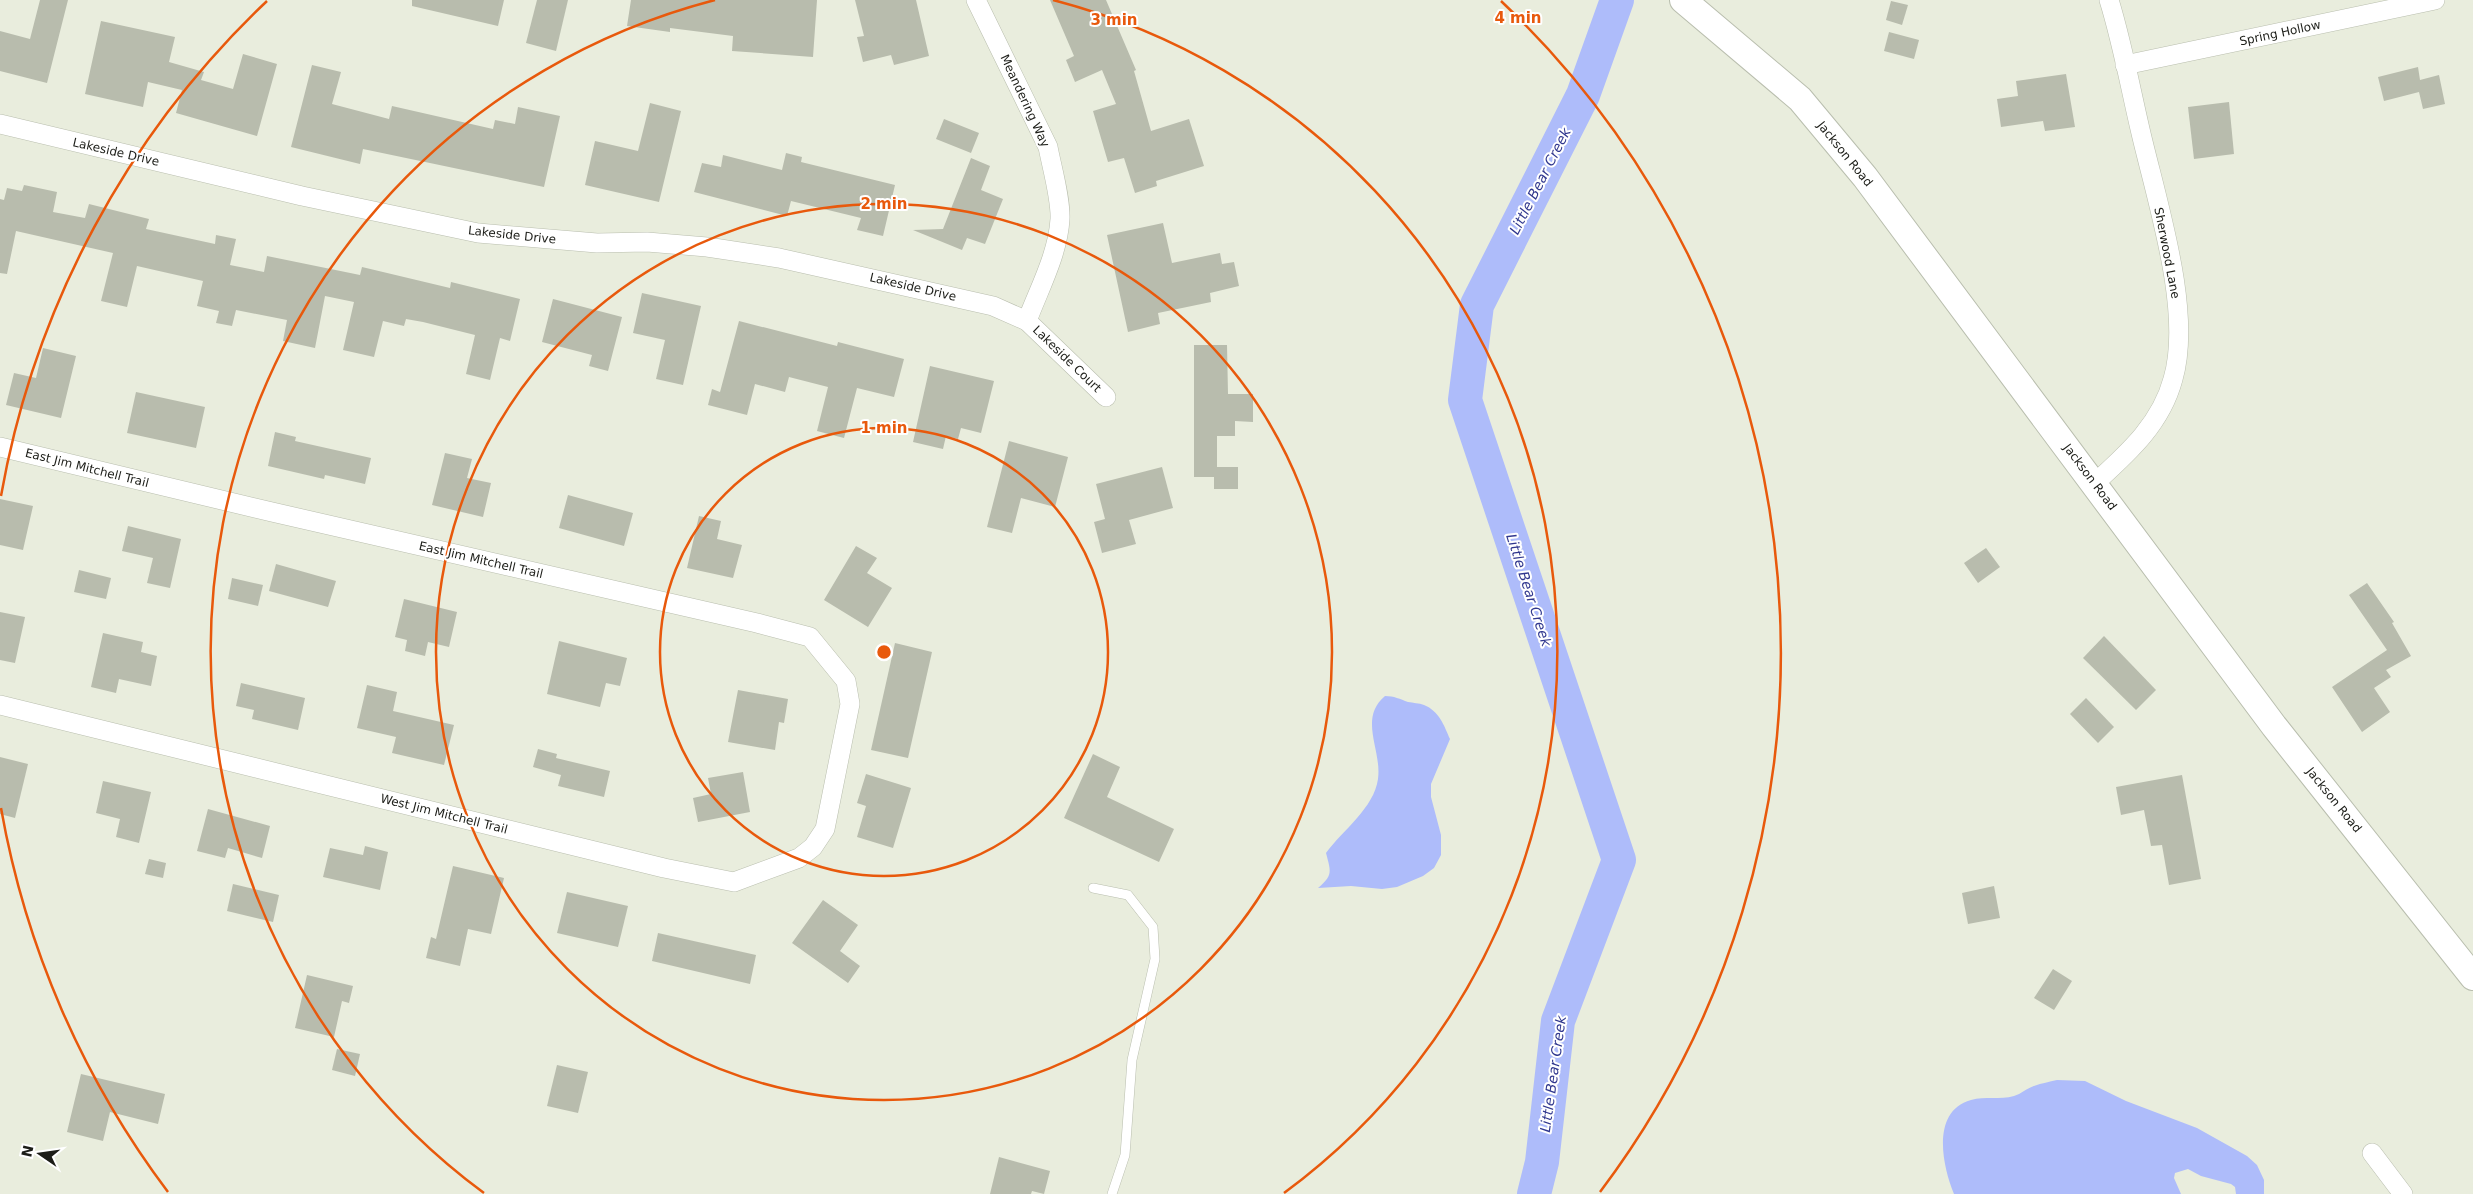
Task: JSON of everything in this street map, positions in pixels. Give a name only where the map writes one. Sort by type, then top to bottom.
[{"type":"main road","name":"Jackson Road","points":[[1682,0],[1800,99],[1865,177],[2095,483],[2274,726],[2473,977]]},
{"type":"street","name":"Meandering Way","points":[[976,0],[1048,147],[1060,218],[1054,249],[1027,321]]},
{"type":"street","name":"Sherwood Lane","points":[[2095,483],[2134,447],[2160,414],[2173,380],[2178,358],[2180,327],[2174,284],[2109,0]]},
{"type":"street","name":"Spring Hollow","points":[[2125,64],[2435,0]]},
{"type":"street","name":"Lakeside Drive","points":[[0,124],[302,196],[478,233],[597,242],[647,242],[698,246],[770,257],[993,306],[1027,321]]},
{"type":"street","name":"Lakeside Court","points":[[1027,321],[1106,398]]},
{"type":"street","name":"East Jim Mitchell Trail","points":[[0,447],[272,512],[757,623],[810,637],[846,681],[850,704],[836,780]]},
{"type":"street","name":"West Jim Mitchell Trail","points":[[0,705],[664,868],[734,882],[785,864],[814,847],[825,829],[836,780]]},
{"type":"street","points":[[2372,1153],[2403,1194]]},
{"type":"lane","points":[[1093,888],[1128,895],[1153,927],[1155,951],[1155,959],[1132,1060],[1125,1155],[1112,1194]]},
{"type":"water","points":[[1385,696],[1422,704],[1434,711],[1450,739],[1431,784],[1431,797],[1441,835],[1441,855],[1434,868],[1423,876],[1397,887],[1382,889],[1351,886],[1318,888],[1330,873],[1326,853],[1371,800],[1375,790],[1378,768],[1373,735],[1373,714],[1377,705]]},
{"type":"water","points":[[2057,1080],[2085,1081],[2126,1101],[2197,1128],[2247,1156],[2257,1165],[2264,1180],[2264,1194],[2236,1194],[2235,1187],[2231,1184],[2201,1176],[2188,1169],[2175,1173],[2174,1178],[2181,1194],[1954,1194],[1946,1169],[1943,1140],[1945,1127],[1950,1115],[1958,1106],[1971,1100],[1982,1098],[2014,1096],[2031,1087]]},
{"type":"building","points":[[40,0],[68,0],[47,83],[0,71],[0,31],[30,39]]},
{"type":"building","points":[[412,0],[504,0],[498,26],[412,6]]},
{"type":"building","points":[[537,0],[568,0],[556,51],[526,43]]},
{"type":"building","points":[[631,0],[817,0],[813,57],[732,51],[733,36],[670,28],[670,32],[627,26]]},
{"type":"building","points":[[855,0],[916,0],[929,56],[894,65],[891,55],[863,62],[857,37],[864,36]]},
{"type":"building","points":[[1050,0],[1106,0],[1136,70],[1134,71],[1151,131],[1189,119],[1204,166],[1156,181],[1157,186],[1135,193],[1124,158],[1108,162],[1093,111],[1116,104],[1102,70],[1075,82],[1066,60],[1074,56]]},
{"type":"building","points":[[1891,1],[1908,5],[1902,25],[1886,20]]},
{"type":"building","points":[[101,21],[175,37],[169,62],[204,72],[201,80],[233,89],[243,54],[277,64],[257,136],[176,113],[182,90],[148,82],[143,107],[85,94]]},
{"type":"building","points":[[1889,32],[1919,40],[1914,59],[1884,51]]},
{"type":"building","points":[[312,65],[341,72],[332,104],[389,119],[392,106],[493,129],[495,120],[515,124],[518,107],[560,116],[544,187],[363,149],[360,164],[291,147]]},
{"type":"building","points":[[2418,67],[2420,80],[2439,75],[2445,104],[2423,109],[2419,92],[2384,101],[2378,77]]},
{"type":"building","points":[[2066,74],[2075,127],[2045,131],[2043,121],[2001,127],[1997,99],[2018,96],[2016,81]]},
{"type":"building","points":[[2229,102],[2234,154],[2194,159],[2188,107]]},
{"type":"building","points":[[650,103],[681,111],[659,202],[585,185],[595,141],[638,151]]},
{"type":"building","points":[[944,119],[979,133],[971,153],[936,139]]},
{"type":"building","points":[[786,153],[802,157],[801,162],[895,185],[883,236],[857,230],[861,218],[791,201],[787,216],[694,192],[702,163],[721,167],[723,155],[782,170]]},
{"type":"building","points":[[971,158],[990,166],[981,190],[1003,199],[985,244],[967,238],[962,250],[913,230],[943,229]]},
{"type":"building","points":[[24,185],[57,192],[53,212],[85,218],[89,204],[149,219],[146,229],[215,244],[216,235],[236,239],[230,265],[264,272],[267,256],[360,275],[362,267],[450,288],[451,282],[520,299],[510,341],[500,338],[490,380],[466,374],[475,335],[423,322],[406,319],[404,326],[383,321],[374,357],[343,350],[354,302],[325,296],[315,348],[283,341],[287,320],[236,310],[232,326],[216,323],[219,311],[197,306],[203,281],[137,266],[127,307],[101,301],[113,253],[16,231],[7,274],[0,273],[0,199],[4,200],[7,188],[22,191]]},
{"type":"building","points":[[1163,223],[1172,263],[1220,253],[1222,264],[1234,262],[1239,286],[1210,293],[1211,302],[1158,313],[1160,324],[1128,332],[1107,235]]},
{"type":"building","points":[[642,293],[701,306],[683,385],[656,379],[665,340],[633,333]]},
{"type":"building","points":[[553,299],[622,317],[608,371],[589,366],[592,355],[542,342]]},
{"type":"building","points":[[739,321],[837,346],[838,342],[904,359],[894,397],[857,388],[844,438],[817,431],[828,387],[789,377],[785,392],[755,384],[747,415],[708,405],[712,389],[720,392]]},
{"type":"building","points":[[1194,345],[1227,345],[1228,394],[1253,394],[1253,422],[1235,421],[1235,436],[1217,436],[1217,467],[1238,467],[1238,489],[1214,489],[1214,477],[1194,477]]},
{"type":"building","points":[[43,348],[76,356],[61,418],[6,405],[14,373],[36,378]]},
{"type":"building","points":[[930,366],[994,381],[981,433],[961,428],[958,439],[946,436],[943,449],[913,442]]},
{"type":"building","points":[[136,392],[205,407],[196,448],[127,433]]},
{"type":"building","points":[[275,432],[296,437],[295,441],[371,458],[365,484],[325,475],[324,479],[268,466]]},
{"type":"building","points":[[1009,441],[1068,457],[1055,507],[1021,498],[1012,533],[987,527]]},
{"type":"building","points":[[445,453],[472,459],[467,478],[491,483],[483,517],[432,505]]},
{"type":"building","points":[[1162,467],[1173,508],[1129,520],[1136,544],[1102,553],[1094,522],[1105,519],[1096,484]]},
{"type":"building","points":[[568,495],[633,513],[624,546],[559,528]]},
{"type":"building","points":[[0,499],[33,506],[23,550],[0,545]]},
{"type":"building","points":[[699,516],[721,521],[717,539],[742,545],[733,578],[687,568]]},
{"type":"building","points":[[128,526],[181,539],[170,588],[147,583],[153,558],[122,551]]},
{"type":"building","points":[[856,546],[877,558],[867,573],[892,588],[868,627],[824,600]]},
{"type":"building","points":[[1986,548],[2000,567],[1978,583],[1964,563]]},
{"type":"building","points":[[276,564],[336,581],[328,607],[269,591]]},
{"type":"building","points":[[79,570],[111,578],[106,599],[74,592]]},
{"type":"building","points":[[232,578],[263,585],[258,606],[228,599]]},
{"type":"building","points":[[2367,583],[2394,622],[2392,623],[2411,656],[2386,670],[2391,677],[2374,688],[2390,712],[2362,732],[2332,687],[2387,650],[2349,595]]},
{"type":"building","points":[[404,599],[457,612],[449,647],[428,642],[425,656],[405,651],[407,640],[395,637]]},
{"type":"building","points":[[0,612],[25,617],[15,663],[0,660]]},
{"type":"building","points":[[103,633],[143,642],[141,652],[157,656],[151,686],[119,679],[116,693],[91,687]]},
{"type":"building","points":[[2104,636],[2156,690],[2136,710],[2083,658]]},
{"type":"building","points":[[559,641],[627,658],[620,686],[606,683],[600,707],[547,694]]},
{"type":"building","points":[[895,643],[932,652],[908,758],[871,750]]},
{"type":"building","points":[[241,683],[305,698],[298,730],[252,719],[254,710],[236,706]]},
{"type":"building","points":[[367,685],[397,692],[393,711],[454,725],[444,765],[392,753],[396,737],[357,728]]},
{"type":"building","points":[[738,690],[788,699],[784,723],[779,722],[775,750],[728,742]]},
{"type":"building","points":[[2086,698],[2114,727],[2098,743],[2070,714]]},
{"type":"building","points":[[538,749],[557,754],[556,758],[610,771],[604,797],[558,786],[561,775],[533,767]]},
{"type":"building","points":[[1093,754],[1120,767],[1107,797],[1174,829],[1159,862],[1064,818]]},
{"type":"building","points":[[0,757],[28,764],[15,818],[0,814]]},
{"type":"building","points":[[743,772],[750,812],[698,822],[693,798],[711,794],[708,778]]},
{"type":"building","points":[[866,774],[911,788],[893,848],[857,837],[866,806],[857,803]]},
{"type":"building","points":[[2182,775],[2201,879],[2169,885],[2162,845],[2151,846],[2144,810],[2121,815],[2116,787]]},
{"type":"building","points":[[103,781],[151,792],[139,843],[116,837],[120,819],[96,813]]},
{"type":"building","points":[[208,809],[270,826],[262,858],[228,848],[225,858],[197,851]]},
{"type":"building","points":[[365,846],[388,852],[380,890],[323,877],[330,848],[363,855]]},
{"type":"building","points":[[149,859],[166,863],[163,878],[145,874]]},
{"type":"building","points":[[453,866],[504,878],[491,934],[468,929],[460,966],[426,958],[431,937],[436,939]]},
{"type":"building","points":[[233,884],[279,895],[273,922],[227,911]]},
{"type":"building","points":[[1994,886],[2000,918],[1968,924],[1962,893]]},
{"type":"building","points":[[567,892],[628,906],[618,947],[557,933]]},
{"type":"building","points":[[823,900],[858,925],[840,951],[860,966],[848,983],[792,943]]},
{"type":"building","points":[[658,933],[756,955],[750,984],[652,961]]},
{"type":"building","points":[[2053,969],[2072,981],[2054,1010],[2034,998]]},
{"type":"building","points":[[307,975],[353,986],[349,1003],[342,1001],[334,1037],[295,1028]]},
{"type":"building","points":[[337,1049],[360,1054],[355,1076],[332,1070]]},
{"type":"building","points":[[557,1065],[588,1072],[578,1113],[547,1106]]},
{"type":"building","points":[[81,1074],[165,1094],[158,1124],[110,1112],[103,1141],[67,1132]]},
{"type":"building","points":[[999,1157],[1050,1171],[1044,1194],[1032,1191],[1031,1194],[990,1194]]},
{"type":"waterway","name":"Little Bear Creek","points":[[1534,1194],[1542,1162],[1558,1021],[1619,860],[1465,400],[1477,305],[1583,95],[1617,0]]}]
